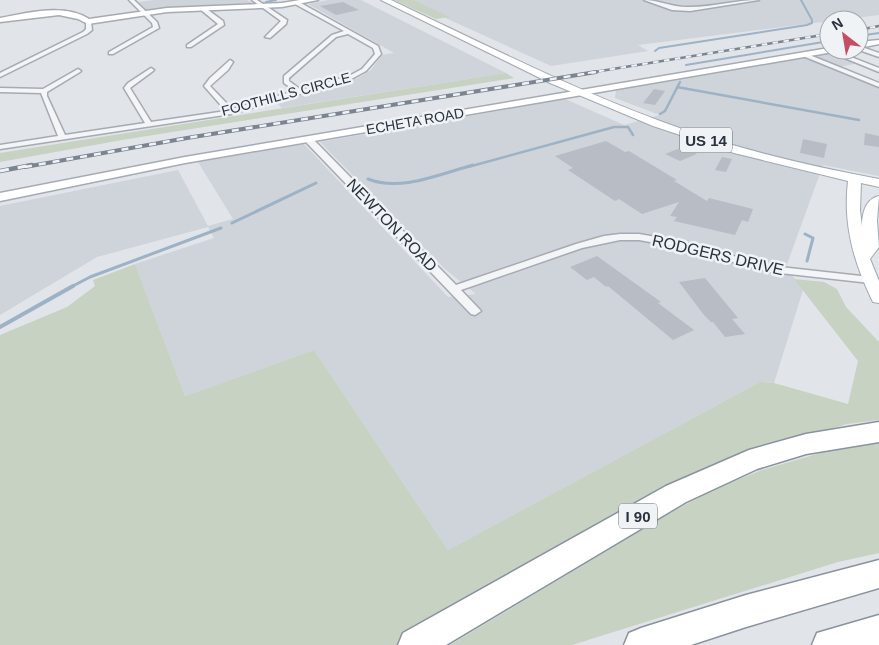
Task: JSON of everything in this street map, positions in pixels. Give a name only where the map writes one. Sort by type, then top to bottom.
[{"type":"highway","name":"I 90","points":[[415,645],[685,490],[757,458],[806,444],[879,432]]},
{"type":"highway","points":[[641,645],[746,612],[879,574]]},
{"type":"highway","points":[[829,645],[879,631]]},
{"type":"main road","name":"US 14","points":[[385,0],[582,92],[654,123],[710,142],[855,179]]},
{"type":"main road","points":[[879,183],[855,179],[854,223],[862,259],[879,298]]},
{"type":"main road","points":[[862,259],[871,247],[869,225],[871,209],[873,204],[879,200]]},
{"type":"street","points":[[111,53],[156,28],[156,23],[131,0]]},
{"type":"street","points":[[254,0],[284,20],[284,23],[268,37]]},
{"type":"street","points":[[88,22],[144,13],[202,8],[263,6],[314,0]]},
{"type":"street","points":[[646,0],[680,9],[757,0]]},
{"type":"street","name":"FOOTHILLS CIRCLE","points":[[0,147],[230,112],[352,78],[364,70],[378,54],[376,48],[297,3]]},
{"type":"street","points":[[189,46],[221,25],[221,22],[202,8]]},
{"type":"street","points":[[0,20],[34,15],[66,14],[84,18],[88,22],[89,30],[0,75]]},
{"type":"street","points":[[300,92],[286,82],[286,77],[334,36],[348,32]]},
{"type":"street","name":"ECHETA ROAD","points":[[0,197],[151,166],[819,52]]},
{"type":"street","points":[[804,54],[879,85]]},
{"type":"street","points":[[854,60],[879,70]]},
{"type":"street","points":[[230,62],[229,66],[210,79],[208,86],[230,112]]},
{"type":"street","points":[[7,64],[20,65]]},
{"type":"street","points":[[0,90],[44,91],[78,70]]},
{"type":"street","points":[[149,124],[127,88],[151,70]]},
{"type":"street","points":[[44,91],[44,96],[62,137]]},
{"type":"street","name":"NEWTON ROAD","points":[[308,139],[475,311]]},
{"type":"street","name":"RODGERS DRIVE","points":[[454,289],[579,246],[620,237],[673,243],[770,269],[870,280]]},
{"type":"shaded area","points":[[154,0],[247,0],[252,3],[146,10],[139,2]]},
{"type":"shaded area","points":[[328,0],[361,0],[506,73],[282,108],[276,102],[358,78],[371,70],[382,55],[394,53],[308,4]]},
{"type":"shaded area","points":[[406,0],[879,0],[879,15],[869,16],[869,10],[819,10],[819,22],[638,45],[648,51],[551,66]]},
{"type":"shaded area","points":[[819,55],[819,60],[850,60],[858,63],[834,68],[879,87],[879,176],[823,165],[786,267],[803,290],[774,383],[760,382],[448,550],[314,350],[185,396],[135,264],[214,238],[208,227],[97,257],[0,315],[0,206],[178,170],[208,226],[233,219],[198,162],[303,143],[448,297],[476,294],[445,269],[320,142],[565,99],[624,125],[660,115],[615,98],[616,90]]},
{"type":"green space","points":[[394,0],[413,0],[450,17],[436,19]]},
{"type":"green space","points":[[506,73],[514,78],[122,140],[0,162],[0,153]]},
{"type":"green space","points":[[135,264],[185,396],[314,350],[448,550],[760,382],[774,383],[848,404],[858,361],[794,279],[824,282],[837,289],[846,307],[879,342],[879,420],[847,424],[743,456],[401,645],[0,645],[0,335],[67,307],[95,286],[93,280]]},
{"type":"green space","points":[[879,440],[879,553],[838,562],[572,645],[450,645],[663,517],[714,489],[762,470],[841,447]]},
{"type":"building","points":[[343,2],[359,10],[336,15],[320,6]]},
{"type":"building","points":[[654,89],[665,91],[655,105],[643,103]]},
{"type":"building","points":[[865,133],[879,136],[879,147],[864,145]]},
{"type":"building","points":[[803,139],[827,144],[824,158],[800,153]]},
{"type":"building","points":[[606,141],[625,152],[629,151],[707,201],[709,198],[753,209],[748,222],[742,220],[735,235],[674,221],[677,217],[670,216],[679,202],[642,214],[619,199],[615,201],[568,170],[573,168],[555,156]]},
{"type":"building","points":[[683,147],[697,154],[680,161],[665,154]]},
{"type":"building","points":[[722,157],[732,159],[726,172],[715,170]]},
{"type":"building","points":[[597,256],[661,302],[658,303],[694,330],[673,340],[608,286],[606,287],[594,277],[587,280],[570,267]]},
{"type":"building","points":[[705,278],[738,318],[732,319],[745,334],[725,337],[713,322],[704,315],[679,282]]},
{"type":"waterway","points":[[266,2],[276,0]]},
{"type":"waterway","points":[[655,51],[659,48],[807,25],[812,23],[812,20],[801,0]]},
{"type":"waterway","points":[[869,34],[879,33]]},
{"type":"waterway","points":[[686,65],[819,43]]},
{"type":"waterway","points":[[677,87],[680,82]]},
{"type":"waterway","points":[[660,114],[665,111],[677,87]]},
{"type":"waterway","points":[[677,87],[859,120]]},
{"type":"waterway","points":[[468,167],[614,127],[628,127],[633,135]]},
{"type":"waterway","points":[[368,179],[394,184],[407,183],[473,165]]},
{"type":"waterway","points":[[232,223],[316,183]]},
{"type":"waterway","points":[[71,287],[90,277],[221,228]]},
{"type":"waterway","points":[[805,234],[813,238],[807,261]]},
{"type":"waterway","points":[[0,327],[73,286]]},
{"type":"railway","points":[[869,28],[879,26]]},
{"type":"railway","points":[[588,73],[819,36]]},
{"type":"railway","points":[[25,167],[187,138],[596,72]]},
{"type":"railway","points":[[0,171],[32,165]]}]
